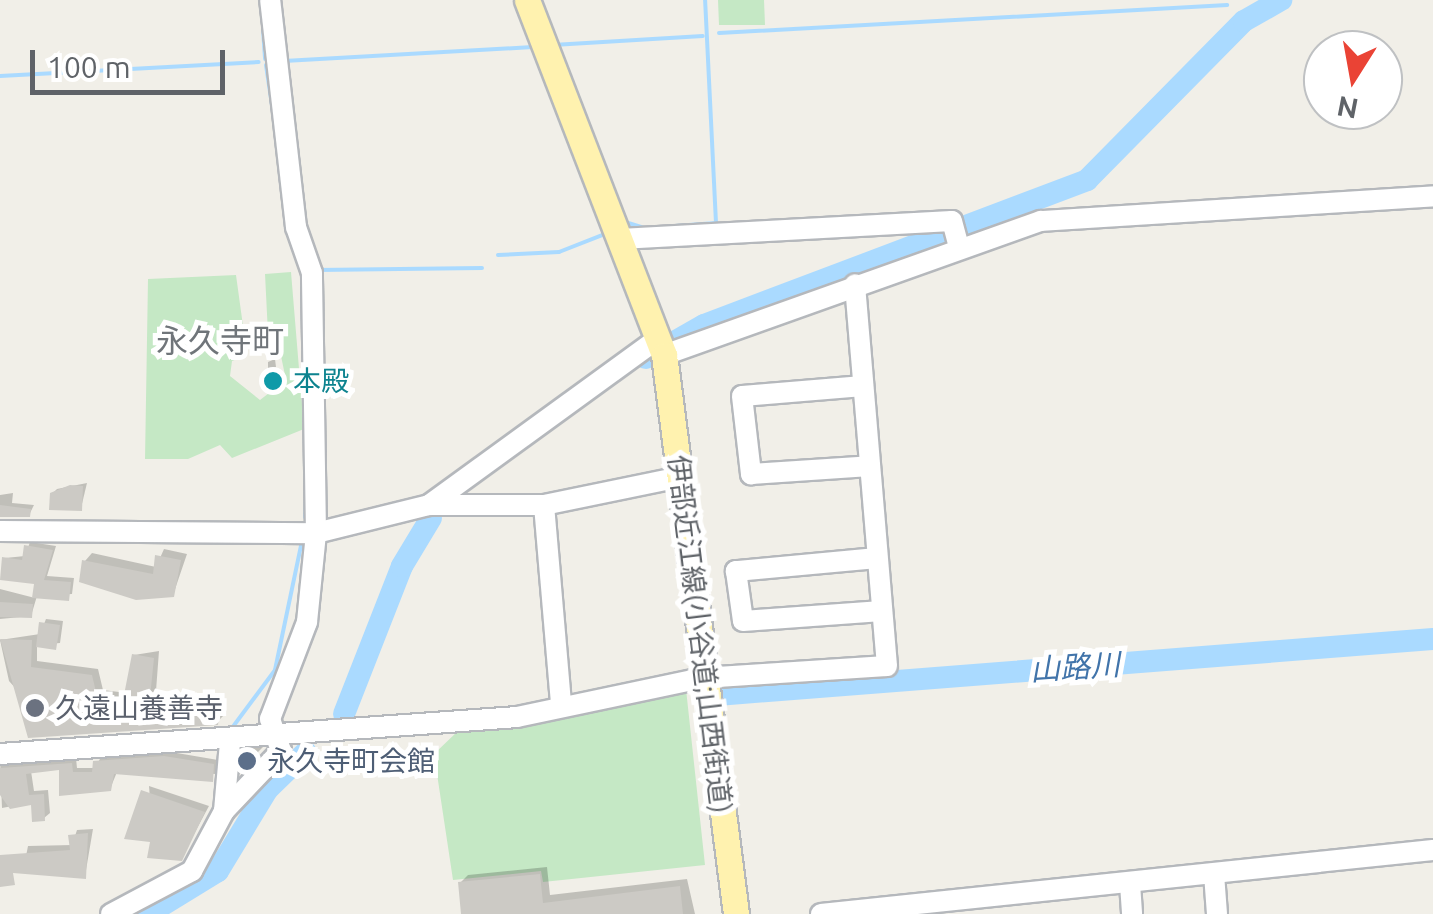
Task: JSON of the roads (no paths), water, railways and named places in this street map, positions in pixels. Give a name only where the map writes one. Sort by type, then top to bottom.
[{"type":"main road","name":"伊部近江線(小谷道;山西街道)","points":[[527,0],[661,345],[736,914]]},
{"type":"street","points":[[111,914],[192,871],[224,810],[281,752],[270,719],[307,622],[316,532],[311,270],[296,227],[270,0]]},
{"type":"street","points":[[428,505],[661,345],[1041,221],[1433,196]]},
{"type":"street","points":[[617,230],[952,221],[959,248]]},
{"type":"street","points":[[0,754],[127,739],[230,742],[561,705],[702,678],[887,666],[855,284]]},
{"type":"street","points":[[864,386],[742,396],[751,474],[870,466]]},
{"type":"street","points":[[0,531],[316,532],[428,505],[544,505],[680,477]]},
{"type":"street","points":[[544,505],[561,705]]},
{"type":"street","points":[[877,558],[736,571],[743,620],[882,611]]},
{"type":"street","points":[[224,810],[230,742]]},
{"type":"street","points":[[821,914],[960,908],[1130,884],[1433,850]]},
{"type":"street","points":[[1214,874],[1217,914]]},
{"type":"street","points":[[1130,884],[1132,914]]},
{"type":"waterway","points":[[675,226],[716,223],[705,0]]},
{"type":"waterway","points":[[646,358],[704,325],[1087,180],[1244,21],[1281,0]]},
{"type":"waterway","points":[[719,33],[1227,5]]},
{"type":"waterway","points":[[263,29],[265,59]]},
{"type":"waterway","points":[[553,45],[703,36]]},
{"type":"waterway","points":[[284,61],[533,47]]},
{"type":"waterway","points":[[0,76],[259,62]]},
{"type":"waterway","points":[[266,65],[273,112]]},
{"type":"waterway","points":[[625,222],[645,228]]},
{"type":"waterway","points":[[498,255],[559,252],[605,234]]},
{"type":"waterway","points":[[317,270],[482,268]]},
{"type":"waterway","points":[[303,271],[303,299]]},
{"type":"waterway","points":[[305,517],[306,498]]},
{"type":"waterway","points":[[344,714],[402,566],[431,518]]},
{"type":"waterway","points":[[229,732],[275,670],[302,541]]},
{"type":"waterway","name":"山路川","points":[[717,695],[1433,639]]},
{"type":"waterway","points":[[148,914],[218,871],[267,790],[306,752]]},
{"type":"place","name":"本殿","points":[[273,381]]},
{"type":"place","name":"久遠山養善寺","points":[[35,708]]},
{"type":"place","name":"永久寺町会館","points":[[247,761]]},
{"type":"district","name":"永久寺町","points":[[220,340]]}]
